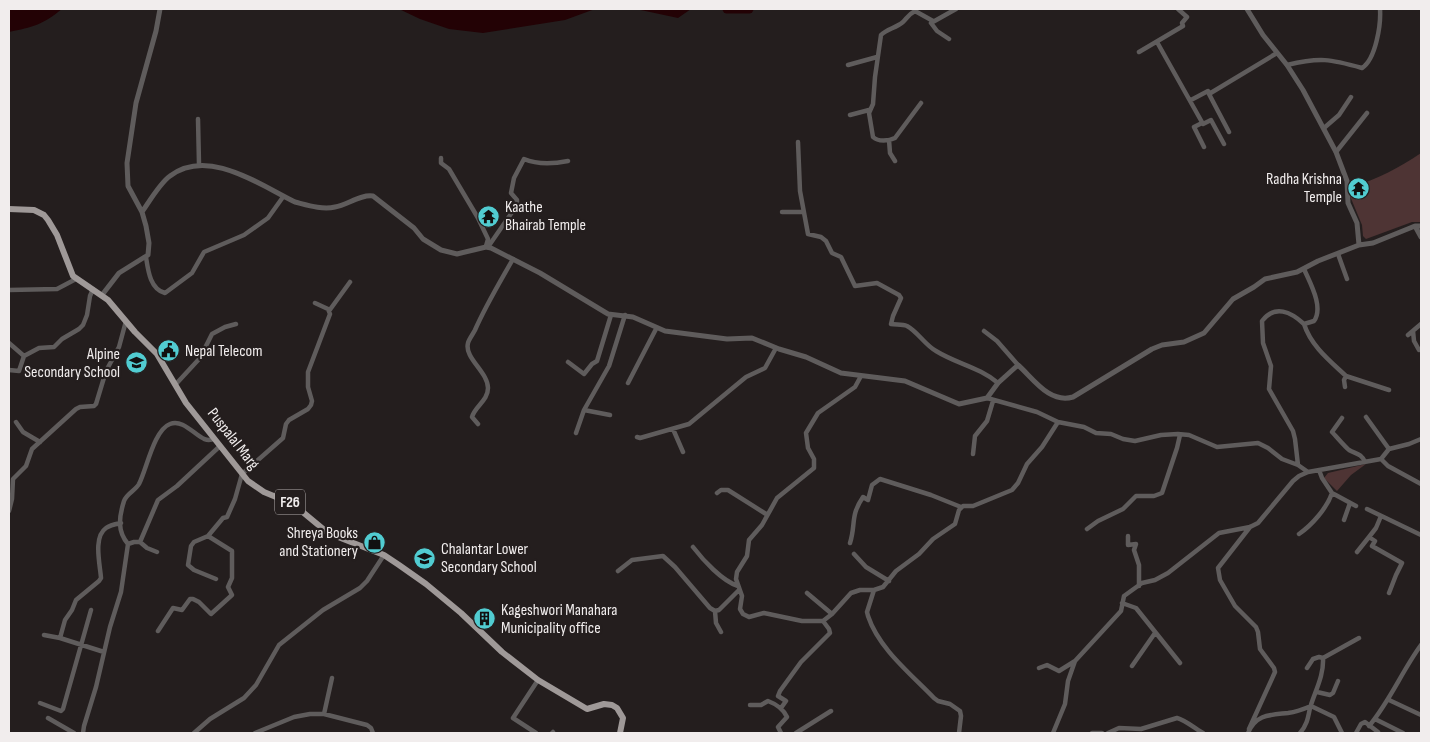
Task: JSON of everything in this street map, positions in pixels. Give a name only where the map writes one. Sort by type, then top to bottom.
[{"type":"main road","points":[[9,209],[34,210],[44,215],[57,235],[70,269],[76,279]]},
{"type":"main road","name":"Puspalal Marg","points":[[76,279],[102,295],[158,354],[186,403],[242,474],[257,488],[293,504],[328,533],[384,555],[426,584],[502,652],[538,680],[587,709],[604,704],[617,708],[623,718],[620,733]]},
{"type":"street","points":[[160,9],[156,31],[136,103],[127,162],[128,186],[142,212],[148,243],[148,254],[146,257],[148,272],[156,288],[164,293],[169,291],[192,272],[204,252],[244,235],[268,218],[283,197]]},
{"type":"street","points":[[933,21],[956,9]]},
{"type":"street","points":[[1139,52],[1183,26],[1182,23],[1187,18],[1178,9]]},
{"type":"street","points":[[1247,9],[1263,35],[1287,64],[1336,152],[1347,181],[1348,203],[1357,223],[1359,245]]},
{"type":"street","points":[[1287,64],[1321,58],[1344,62],[1362,68],[1374,51],[1380,9]]},
{"type":"street","points":[[921,103],[895,138],[878,140],[873,137],[869,110],[874,100],[877,57],[881,35],[904,22],[915,11],[933,21]]},
{"type":"street","points":[[933,21],[932,25],[949,39]]},
{"type":"street","points":[[1157,42],[1191,100],[1202,123]]},
{"type":"street","points":[[1209,94],[1277,53]]},
{"type":"street","points":[[848,65],[877,57]]},
{"type":"street","points":[[1191,100],[1208,91],[1229,132]]},
{"type":"street","points":[[1324,128],[1339,115],[1350,97]]},
{"type":"street","points":[[850,115],[869,110]]},
{"type":"street","points":[[1336,152],[1367,113]]},
{"type":"street","points":[[198,119],[199,164]]},
{"type":"street","points":[[1204,147],[1194,127],[1211,120],[1224,144]]},
{"type":"street","points":[[889,140],[890,153],[894,161]]},
{"type":"street","points":[[798,142],[800,186],[808,234],[821,237],[826,241],[832,253],[841,257],[855,286],[877,283],[899,295],[901,298],[893,316],[892,324],[906,326],[936,352],[988,374],[998,383]]},
{"type":"street","points":[[441,158],[441,163],[449,169],[478,218],[488,239],[487,247]]},
{"type":"street","points":[[487,247],[517,205],[517,200],[511,193],[513,182],[524,158],[531,162],[555,164],[568,161]]},
{"type":"street","points":[[142,212],[169,176],[199,164],[231,171],[283,197],[304,204],[330,208],[368,195],[373,196],[414,228],[423,239],[441,250],[457,254],[487,247],[513,258],[611,315],[625,315],[640,319],[656,329],[727,339],[752,338],[806,357],[841,373],[905,381],[960,404],[987,398],[1037,412],[1058,422],[1084,427],[1096,433],[1112,434],[1123,439],[1135,441],[1161,435],[1180,434],[1188,435],[1217,447],[1258,443],[1282,459],[1298,465],[1308,472]]},
{"type":"street","points":[[782,212],[804,212]]},
{"type":"street","points":[[984,331],[997,341],[1035,383],[1045,390],[1064,398],[1073,397],[1152,349],[1162,345],[1184,342],[1204,333],[1233,299],[1265,279],[1304,269],[1318,261],[1359,245],[1373,243],[1418,226],[1421,237]]},
{"type":"street","points":[[1338,254],[1347,279]]},
{"type":"street","points":[[102,295],[123,270],[146,257]]},
{"type":"street","points":[[478,424],[472,417],[486,398],[488,385],[480,368],[471,357],[468,343],[513,258]]},
{"type":"street","points":[[1304,269],[1314,291],[1318,313],[1314,321],[1304,324]]},
{"type":"street","points":[[9,290],[58,289],[76,279]]},
{"type":"street","points":[[216,579],[194,570],[188,565],[191,546],[198,539],[208,536],[223,518],[227,518],[242,474],[283,438],[286,424],[289,420],[311,405],[308,372],[329,317],[329,311],[350,282]]},
{"type":"street","points":[[9,370],[19,371],[24,356],[39,348],[54,347],[62,339],[83,325],[93,289]]},
{"type":"street","points":[[315,303],[329,311]]},
{"type":"street","points":[[1298,465],[1296,439],[1293,431],[1269,390],[1271,366],[1263,343],[1262,321],[1266,316],[1280,310],[1298,318],[1304,324],[1314,344],[1346,376],[1389,390]]},
{"type":"street","points":[[568,362],[584,374],[597,361],[611,315]]},
{"type":"street","points":[[576,433],[584,410],[609,366],[625,315]]},
{"type":"street","points":[[9,511],[13,479],[26,466],[32,449],[78,408],[96,404],[106,372],[119,347],[126,322]]},
{"type":"street","points":[[176,384],[200,358],[212,334],[217,330],[236,324]]},
{"type":"street","points":[[1408,335],[1421,324]]},
{"type":"street","points":[[628,384],[656,329]]},
{"type":"street","points":[[1413,332],[1414,341],[1419,350]]},
{"type":"street","points":[[9,344],[24,356]]},
{"type":"street","points":[[637,437],[640,438],[688,424],[746,377],[765,368],[776,348]]},
{"type":"street","points":[[987,398],[998,383],[1018,365]]},
{"type":"street","points":[[861,376],[855,387],[818,413],[806,434],[808,448],[814,459],[814,468],[777,498],[766,514],[762,525],[749,540],[747,556],[737,572],[736,578],[742,596],[740,609],[743,614],[749,617],[764,613],[802,621],[823,621],[851,593],[860,590],[874,590],[883,586],[896,571],[955,524],[961,507]]},
{"type":"street","points":[[1345,387],[1344,380],[1346,376]]},
{"type":"street","points":[[973,454],[975,436],[987,421],[993,401]]},
{"type":"street","points":[[584,410],[610,415]]},
{"type":"street","points":[[1366,417],[1389,448]]},
{"type":"street","points":[[1342,418],[1332,432],[1333,434],[1341,440],[1346,448],[1362,456],[1365,462]]},
{"type":"street","points":[[16,422],[23,432],[40,442]]},
{"type":"street","points":[[850,543],[853,535],[854,515],[862,498],[868,500],[872,484],[880,479],[931,495],[961,507],[973,506],[1012,490],[1018,483],[1027,464],[1042,447],[1058,422]]},
{"type":"street","points":[[84,733],[84,726],[121,592],[128,544],[122,536],[121,523],[125,499],[140,482],[154,448],[155,440],[161,430],[170,424],[177,423],[186,426],[206,441],[214,438]]},
{"type":"street","points":[[674,429],[682,452]]},
{"type":"street","points":[[1087,529],[1098,521],[1123,509],[1136,496],[1154,496],[1162,493],[1180,434]]},
{"type":"street","points":[[1039,668],[1046,666],[1059,671],[1075,662],[1121,611],[1124,596],[1139,586],[1168,573],[1218,533],[1250,527],[1258,523],[1298,476],[1308,472],[1381,459],[1389,448],[1409,444],[1421,439]]},
{"type":"street","points":[[140,542],[161,497],[177,486],[220,446]]},
{"type":"street","points":[[1381,459],[1388,466],[1421,484]]},
{"type":"street","points":[[1319,470],[1332,493],[1356,506]]},
{"type":"street","points":[[718,493],[721,490],[728,490],[766,514]]},
{"type":"street","points":[[1299,534],[1305,530],[1330,501],[1332,493]]},
{"type":"street","points":[[1344,520],[1350,504]]},
{"type":"street","points":[[1367,509],[1421,535]]},
{"type":"street","points":[[1357,552],[1376,528],[1381,516]]},
{"type":"street","points":[[60,638],[65,620],[76,600],[101,578],[99,541],[101,532],[107,527],[121,523]]},
{"type":"street","points":[[1249,731],[1275,672],[1260,649],[1256,627],[1235,606],[1220,580],[1218,568],[1250,527]]},
{"type":"street","points":[[158,631],[173,608],[182,610],[190,599],[199,602],[211,614],[232,595],[228,587],[232,578],[232,551],[208,536]]},
{"type":"street","points":[[1128,536],[1128,544],[1136,544],[1134,550],[1138,565],[1139,586]]},
{"type":"street","points":[[1369,537],[1376,541],[1372,546],[1402,563],[1389,593]]},
{"type":"street","points":[[128,544],[140,542],[157,552]]},
{"type":"street","points":[[693,546],[699,555],[728,582],[738,588]]},
{"type":"street","points":[[854,554],[866,567],[889,581]]},
{"type":"street","points":[[194,733],[210,719],[244,698],[256,685],[279,645],[323,610],[367,582],[384,555]]},
{"type":"street","points":[[618,571],[632,560],[663,556],[676,567],[710,608],[715,611]]},
{"type":"street","points":[[715,611],[719,610],[738,588]]},
{"type":"street","points":[[874,590],[867,612],[880,641],[934,698],[938,701],[944,701],[960,711],[962,716],[959,733]]},
{"type":"street","points":[[807,593],[832,614]]},
{"type":"street","points":[[1122,603],[1136,608],[1180,663]]},
{"type":"street","points":[[40,703],[61,711],[63,709],[91,610]]},
{"type":"street","points":[[715,611],[716,623],[721,632]]},
{"type":"street","points":[[781,708],[786,701],[778,696],[780,691],[801,662],[830,633],[823,621]]},
{"type":"street","points":[[1132,666],[1155,634]]},
{"type":"street","points":[[44,635],[104,652]]},
{"type":"street","points":[[1307,668],[1314,659],[1323,658],[1358,638]]},
{"type":"street","points":[[1369,726],[1388,700],[1398,680],[1421,645]]},
{"type":"street","points":[[1300,733],[1307,724],[1311,706],[1317,692],[1323,658]]},
{"type":"street","points":[[1053,733],[1065,704],[1068,681],[1075,662]]},
{"type":"street","points":[[324,714],[332,678]]},
{"type":"street","points":[[536,733],[512,718],[538,680]]},
{"type":"street","points":[[1317,692],[1330,695],[1338,681]]},
{"type":"street","points":[[1388,700],[1421,715]]},
{"type":"street","points":[[750,705],[761,705],[768,701],[781,708],[787,717],[778,727],[781,733]]},
{"type":"street","points":[[1249,731],[1266,715],[1289,713],[1311,706],[1334,717],[1342,733]]},
{"type":"street","points":[[796,733],[831,711]]},
{"type":"street","points":[[255,733],[294,717],[310,714],[324,714],[367,725],[373,733]]},
{"type":"street","points":[[48,718],[74,733]]},
{"type":"street","points":[[1108,733],[1119,728],[1141,729],[1177,718],[1203,733]]},
{"type":"street","points":[[1374,719],[1403,733]]},
{"type":"street","points":[[1356,733],[1364,722],[1378,733],[1384,724]]},
{"type":"street","points":[[1092,733],[1102,733]]},
{"type":"shaded area","points":[[9,9],[62,9],[37,25],[9,32]]},
{"type":"shaded area","points":[[399,9],[595,9],[565,20],[483,33],[449,29]]},
{"type":"shaded area","points":[[636,9],[691,9],[678,18]]},
{"type":"shaded area","points":[[1421,153],[1421,222],[1412,222],[1366,239],[1363,236],[1362,225],[1350,196],[1352,187],[1388,173]]},
{"type":"shaded area","points":[[1366,464],[1351,475],[1337,491],[1324,478],[1328,473]]},
{"type":"waterway","points":[[727,9],[749,9]]},
{"type":"place","name":"Radha Krishna Temple","points":[[1358,188]]},
{"type":"place","name":"Kaathe Bhairab Temple","points":[[489,216]]},
{"type":"place","name":"Nepal Telecom","points":[[169,351]]},
{"type":"place","name":"Alpine Secondary School","points":[[136,363]]},
{"type":"place","name":"Shreya Books and Stationery","points":[[374,542]]},
{"type":"place","name":"Chalantar Lower Secondary School","points":[[425,558]]},
{"type":"place","name":"Kageshwori Manahara Municipality office","points":[[485,619]]}]
